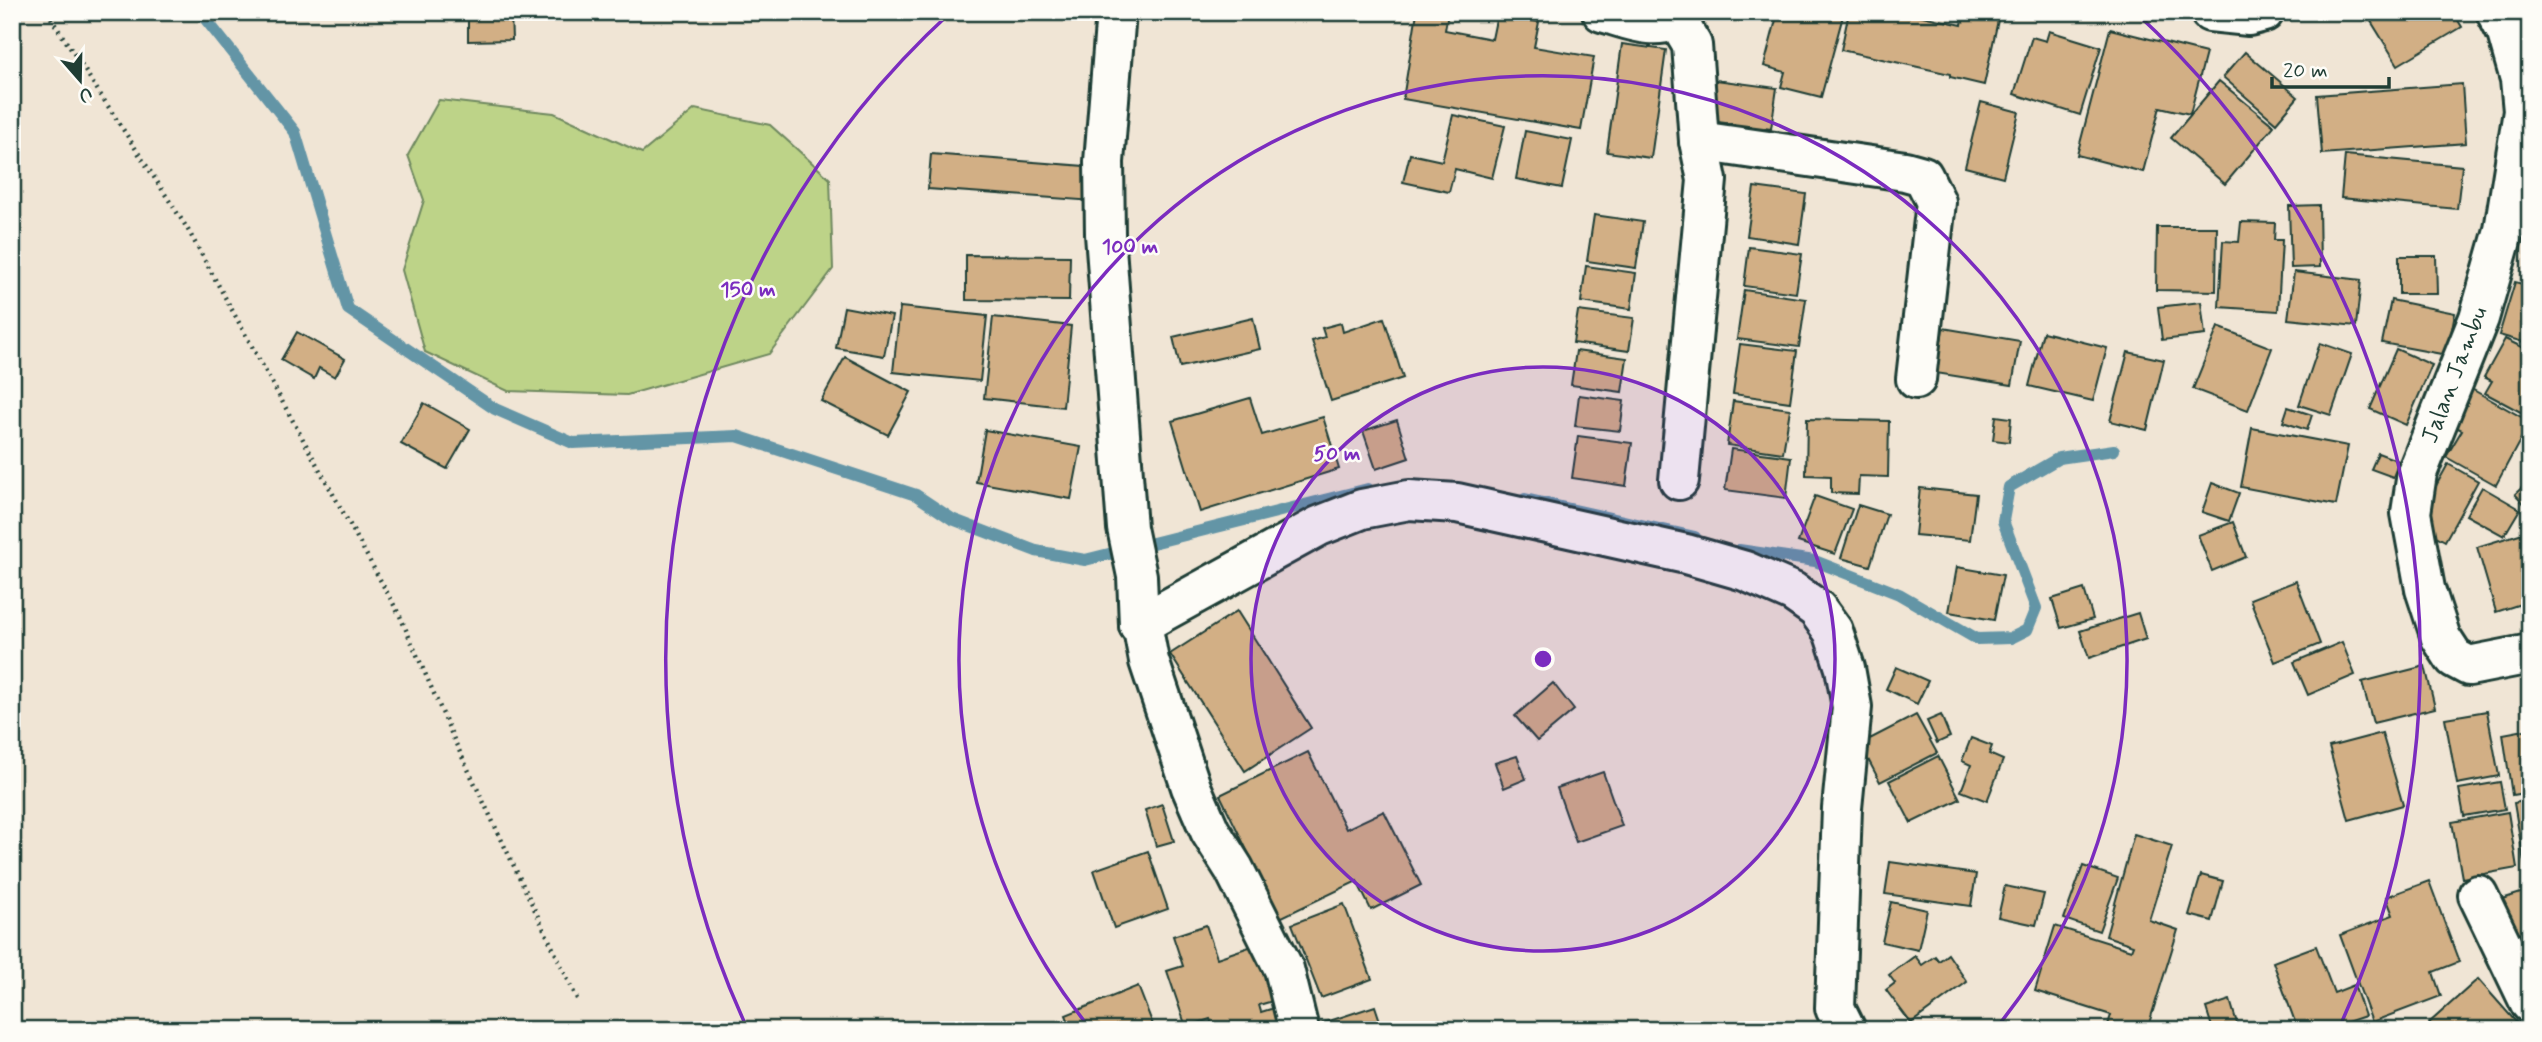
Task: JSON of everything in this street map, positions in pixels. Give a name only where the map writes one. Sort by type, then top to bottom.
[{"type":"street","points":[[1116,12],[1104,162],[1105,234],[1127,528],[1137,576],[1139,625],[1143,629],[1149,661],[1191,787],[1210,831],[1234,869],[1284,969],[1299,1030]]},
{"type":"street","points":[[1602,12],[1666,26],[1681,16],[1692,45],[1699,141],[1707,180],[1679,480]]},
{"type":"street","points":[[2210,12],[2249,16],[2264,12]]},
{"type":"street","name":"Jalan Jambu","points":[[2496,12],[2507,33],[2520,79],[2523,111],[2504,230],[2479,318],[2417,473],[2411,513],[2425,589],[2441,638],[2455,658],[2469,666],[2530,654]]},
{"type":"street","points":[[1699,141],[1905,171],[1923,176],[1936,202],[1916,379]]},
{"type":"street","points":[[1139,625],[1320,526],[1362,509],[1409,500],[1457,503],[1686,554],[1745,571],[1793,592],[1816,609],[1833,631],[1845,668],[1852,707],[1842,808],[1835,1008],[1846,1030]]},
{"type":"street","points":[[2478,895],[2530,1003]]},
{"type":"path","points":[[47,12],[187,228],[400,616],[456,744],[579,1003]]},
{"type":"green space","points":[[439,100],[554,113],[642,153],[695,109],[770,125],[830,179],[833,269],[769,354],[627,395],[508,391],[425,352],[402,270],[424,200],[408,155]]},
{"type":"building","points":[[468,12],[511,12],[512,40],[468,41]]},
{"type":"building","points":[[1417,12],[1448,13],[1445,30],[1492,39],[1497,15],[1539,22],[1534,47],[1594,57],[1581,130],[1403,99]]},
{"type":"building","points":[[1778,12],[1844,12],[1821,97],[1781,87],[1785,72],[1764,66]]},
{"type":"building","points":[[1849,12],[1905,12],[1962,25],[1964,13],[1998,20],[1984,85],[1950,77],[1950,74],[1841,50]]},
{"type":"building","points":[[2379,12],[2453,12],[2462,27],[2398,65],[2369,18]]},
{"type":"building","points":[[2110,29],[2206,53],[2190,114],[2160,107],[2143,172],[2077,155]]},
{"type":"building","points":[[2049,31],[2101,47],[2080,115],[2014,94],[2032,37],[2046,41]]},
{"type":"building","points":[[1622,44],[1666,50],[1651,158],[1607,152]]},
{"type":"building","points":[[2245,52],[2298,97],[2276,123],[2223,77]]},
{"type":"building","points":[[1716,80],[1777,88],[1771,129],[1710,121]]},
{"type":"building","points":[[2219,81],[2274,126],[2225,184],[2171,138]]},
{"type":"building","points":[[2462,84],[2466,143],[2322,154],[2317,95]]},
{"type":"building","points":[[1981,102],[2019,112],[2003,177],[1965,167]]},
{"type":"building","points":[[1453,115],[1505,126],[1492,178],[1455,169],[1449,192],[1403,182],[1410,154],[1442,161]]},
{"type":"building","points":[[1525,131],[1572,140],[1562,188],[1516,179]]},
{"type":"building","points":[[931,154],[1097,167],[1094,201],[928,189]]},
{"type":"building","points":[[2345,155],[2462,166],[2457,209],[2341,198]]},
{"type":"building","points":[[1754,187],[1806,194],[1799,244],[1747,236]]},
{"type":"building","points":[[2319,205],[2320,267],[2291,268],[2289,206]]},
{"type":"building","points":[[1594,215],[1643,222],[1636,268],[1587,261]]},
{"type":"building","points":[[2241,222],[2275,223],[2274,240],[2282,240],[2278,311],[2219,307],[2223,241],[2239,242]]},
{"type":"building","points":[[2157,227],[2217,227],[2216,291],[2156,290]]},
{"type":"building","points":[[1749,247],[1802,254],[1796,293],[1744,286]]},
{"type":"building","points":[[966,255],[1070,256],[1069,301],[966,300]]},
{"type":"building","points":[[2399,256],[2436,256],[2437,294],[2399,294]]},
{"type":"building","points":[[1586,266],[1636,273],[1631,309],[1581,302]]},
{"type":"building","points":[[2294,272],[2361,280],[2356,326],[2288,319]]},
{"type":"building","points":[[2515,282],[2530,286],[2530,344],[2499,335]]},
{"type":"building","points":[[1744,290],[1806,299],[1799,347],[1737,339]]},
{"type":"building","points":[[2391,300],[2455,313],[2447,355],[2382,343]]},
{"type":"building","points":[[2201,302],[2205,335],[2162,340],[2158,307]]},
{"type":"building","points":[[844,307],[892,316],[884,356],[836,348]]},
{"type":"building","points":[[900,307],[987,316],[980,381],[893,372]]},
{"type":"building","points":[[1578,311],[1634,318],[1629,351],[1573,343]]},
{"type":"building","points":[[993,317],[1071,326],[1063,407],[984,398]]},
{"type":"building","points":[[1253,318],[1260,349],[1180,367],[1173,337]]},
{"type":"building","points":[[1384,318],[1403,378],[1331,401],[1312,341],[1325,337],[1322,328],[1341,323],[1343,332]]},
{"type":"building","points":[[2218,327],[2272,348],[2248,410],[2193,389]]},
{"type":"building","points":[[1943,328],[2020,341],[2012,385],[1936,373]]},
{"type":"building","points":[[297,332],[345,359],[335,377],[319,368],[314,379],[281,360]]},
{"type":"building","points":[[2043,332],[2107,348],[2093,401],[2029,386]]},
{"type":"building","points":[[2505,339],[2530,351],[2530,417],[2485,393],[2492,381],[2484,377]]},
{"type":"building","points":[[2320,343],[2352,354],[2331,415],[2299,405]]},
{"type":"building","points":[[1740,344],[1797,351],[1790,402],[1733,394]]},
{"type":"building","points":[[2396,349],[2432,365],[2406,425],[2370,409]]},
{"type":"building","points":[[1576,351],[1627,358],[1622,392],[1571,385]]},
{"type":"building","points":[[2128,352],[2164,360],[2147,430],[2110,421]]},
{"type":"building","points":[[845,357],[911,392],[888,435],[821,401]]},
{"type":"building","points":[[2468,387],[2530,422],[2496,485],[2446,457],[2462,430],[2448,423]]},
{"type":"building","points":[[1579,395],[1624,401],[1620,431],[1575,426]]},
{"type":"building","points":[[1250,398],[1262,435],[1323,417],[1339,469],[1200,512],[1172,421]]},
{"type":"building","points":[[1733,401],[1790,409],[1783,453],[1727,445]]},
{"type":"building","points":[[424,403],[470,429],[447,469],[401,444]]},
{"type":"building","points":[[2288,407],[2312,415],[2307,430],[2283,422]]},
{"type":"building","points":[[1996,416],[2011,418],[2009,442],[1993,440]]},
{"type":"building","points":[[1807,419],[1889,421],[1888,477],[1859,476],[1858,494],[1831,493],[1831,476],[1806,475]]},
{"type":"building","points":[[1397,420],[1409,458],[1376,469],[1363,431]]},
{"type":"building","points":[[2252,428],[2348,446],[2336,505],[2241,487]]},
{"type":"building","points":[[985,430],[1081,447],[1071,499],[976,482]]},
{"type":"building","points":[[1578,436],[1632,443],[1626,486],[1572,478]]},
{"type":"building","points":[[1731,449],[1791,457],[1786,498],[1725,490]]},
{"type":"building","points":[[2378,453],[2399,461],[2393,477],[2371,469]]},
{"type":"building","points":[[2448,464],[2478,481],[2445,541],[2415,524]]},
{"type":"building","points":[[2530,480],[2530,510],[2515,494]]},
{"type":"building","points":[[2212,483],[2239,493],[2229,521],[2202,512]]},
{"type":"building","points":[[2482,487],[2520,509],[2504,536],[2466,515]]},
{"type":"building","points":[[1920,488],[1976,494],[1970,540],[1915,535]]},
{"type":"building","points":[[1815,496],[1852,509],[1835,554],[1798,542]]},
{"type":"building","points":[[1858,505],[1887,514],[1870,566],[1841,558]]},
{"type":"building","points":[[2233,522],[2246,557],[2212,571],[2198,535]]},
{"type":"building","points":[[2526,532],[2530,545],[2530,601],[2496,612],[2477,547]]},
{"type":"building","points":[[1957,567],[2003,575],[1994,620],[1949,612]]},
{"type":"building","points":[[2296,581],[2320,644],[2275,662],[2250,599]]},
{"type":"building","points":[[2084,589],[2093,619],[2061,628],[2052,599]]},
{"type":"building","points":[[1237,611],[1311,728],[1245,771],[1170,654]]},
{"type":"building","points":[[2138,613],[2146,639],[2089,658],[2080,631]]},
{"type":"building","points":[[2342,642],[2355,675],[2308,695],[2294,662]]},
{"type":"building","points":[[2425,666],[2435,708],[2373,723],[2362,682]]},
{"type":"building","points":[[1896,667],[1928,681],[1917,704],[1886,689]]},
{"type":"building","points":[[1553,683],[1574,710],[1537,741],[1515,716]]},
{"type":"building","points":[[2487,711],[2499,776],[2457,784],[2445,718]]},
{"type":"building","points":[[1916,715],[1937,753],[1880,782],[1860,744]]},
{"type":"building","points":[[1941,715],[1950,737],[1937,743],[1927,721]]},
{"type":"building","points":[[2530,729],[2530,792],[2512,795],[2503,734]]},
{"type":"building","points":[[2382,733],[2403,805],[2349,820],[2329,747]]},
{"type":"building","points":[[1971,738],[1992,746],[1989,754],[2003,760],[1987,801],[1961,791],[1971,765],[1962,761]]},
{"type":"building","points":[[1308,752],[1346,829],[1384,811],[1421,885],[1371,910],[1357,881],[1280,918],[1220,795]]},
{"type":"building","points":[[1517,756],[1526,779],[1504,788],[1495,763]]},
{"type":"building","points":[[1938,756],[1960,799],[1911,823],[1889,781]]},
{"type":"building","points":[[1603,772],[1622,826],[1576,842],[1557,788]]},
{"type":"building","points":[[2500,782],[2505,809],[2464,816],[2459,789]]},
{"type":"building","points":[[2530,800],[2530,867],[2525,868],[2514,803]]},
{"type":"building","points":[[1162,804],[1174,841],[1156,846],[1145,810]]},
{"type":"building","points":[[2508,812],[2517,868],[2462,878],[2452,822]]},
{"type":"building","points":[[2134,834],[2172,846],[2149,920],[2178,930],[2147,1030],[2122,1030],[2108,1025],[2111,1015],[2035,991],[2055,926],[2131,950],[2133,945],[2106,936]]},
{"type":"building","points":[[1148,851],[1168,909],[1114,928],[1094,870]]},
{"type":"building","points":[[1890,862],[1976,874],[1971,906],[1885,894]]},
{"type":"building","points":[[2083,866],[2118,878],[2099,931],[2064,919]]},
{"type":"building","points":[[2201,875],[2223,881],[2212,921],[2189,915]]},
{"type":"building","points":[[2429,881],[2459,962],[2433,972],[2441,996],[2372,1022],[2340,935],[2393,915],[2386,897]]},
{"type":"building","points":[[2005,886],[2044,894],[2036,925],[1998,917]]},
{"type":"building","points":[[2530,890],[2530,953],[2520,956],[2502,899]]},
{"type":"building","points":[[1891,902],[1927,910],[1918,950],[1882,942]]},
{"type":"building","points":[[1344,904],[1372,979],[1321,998],[1292,924]]},
{"type":"building","points":[[1206,925],[1217,958],[1261,943],[1280,999],[1259,1005],[1261,1012],[1281,1006],[1281,1030],[1203,1030],[1213,1027],[1210,1019],[1186,1027],[1167,971],[1183,966],[1173,936]]},
{"type":"building","points":[[2316,946],[2334,993],[2354,985],[2365,1016],[2344,1023],[2347,1030],[2298,1030],[2273,962]]},
{"type":"building","points":[[1948,954],[1967,982],[1911,1023],[1886,990],[1895,983],[1889,975],[1915,956],[1922,965],[1935,956],[1939,961]]},
{"type":"building","points":[[2478,979],[2523,1030],[2434,1030],[2429,1023]]},
{"type":"building","points":[[1138,986],[1155,1030],[1072,1030],[1066,1015]]},
{"type":"building","points":[[2230,1000],[2239,1030],[2213,1030],[2206,1008]]},
{"type":"building","points":[[1375,1006],[1383,1030],[1305,1029]]},
{"type":"building","points":[[998,1021],[1001,1030],[973,1030]]},
{"type":"waterway","points":[[200,12],[295,132],[348,309],[495,409],[573,443],[737,436],[916,495],[952,519],[1036,551],[1085,560],[1368,489]]},
{"type":"waterway","points":[[1739,550],[1815,561],[1899,594],[1977,639],[2011,638],[2027,630],[2036,608],[2003,521],[2009,487],[2059,458],[2114,450]]},
{"type":"waterway","points":[[1525,499],[1695,537]]}]
